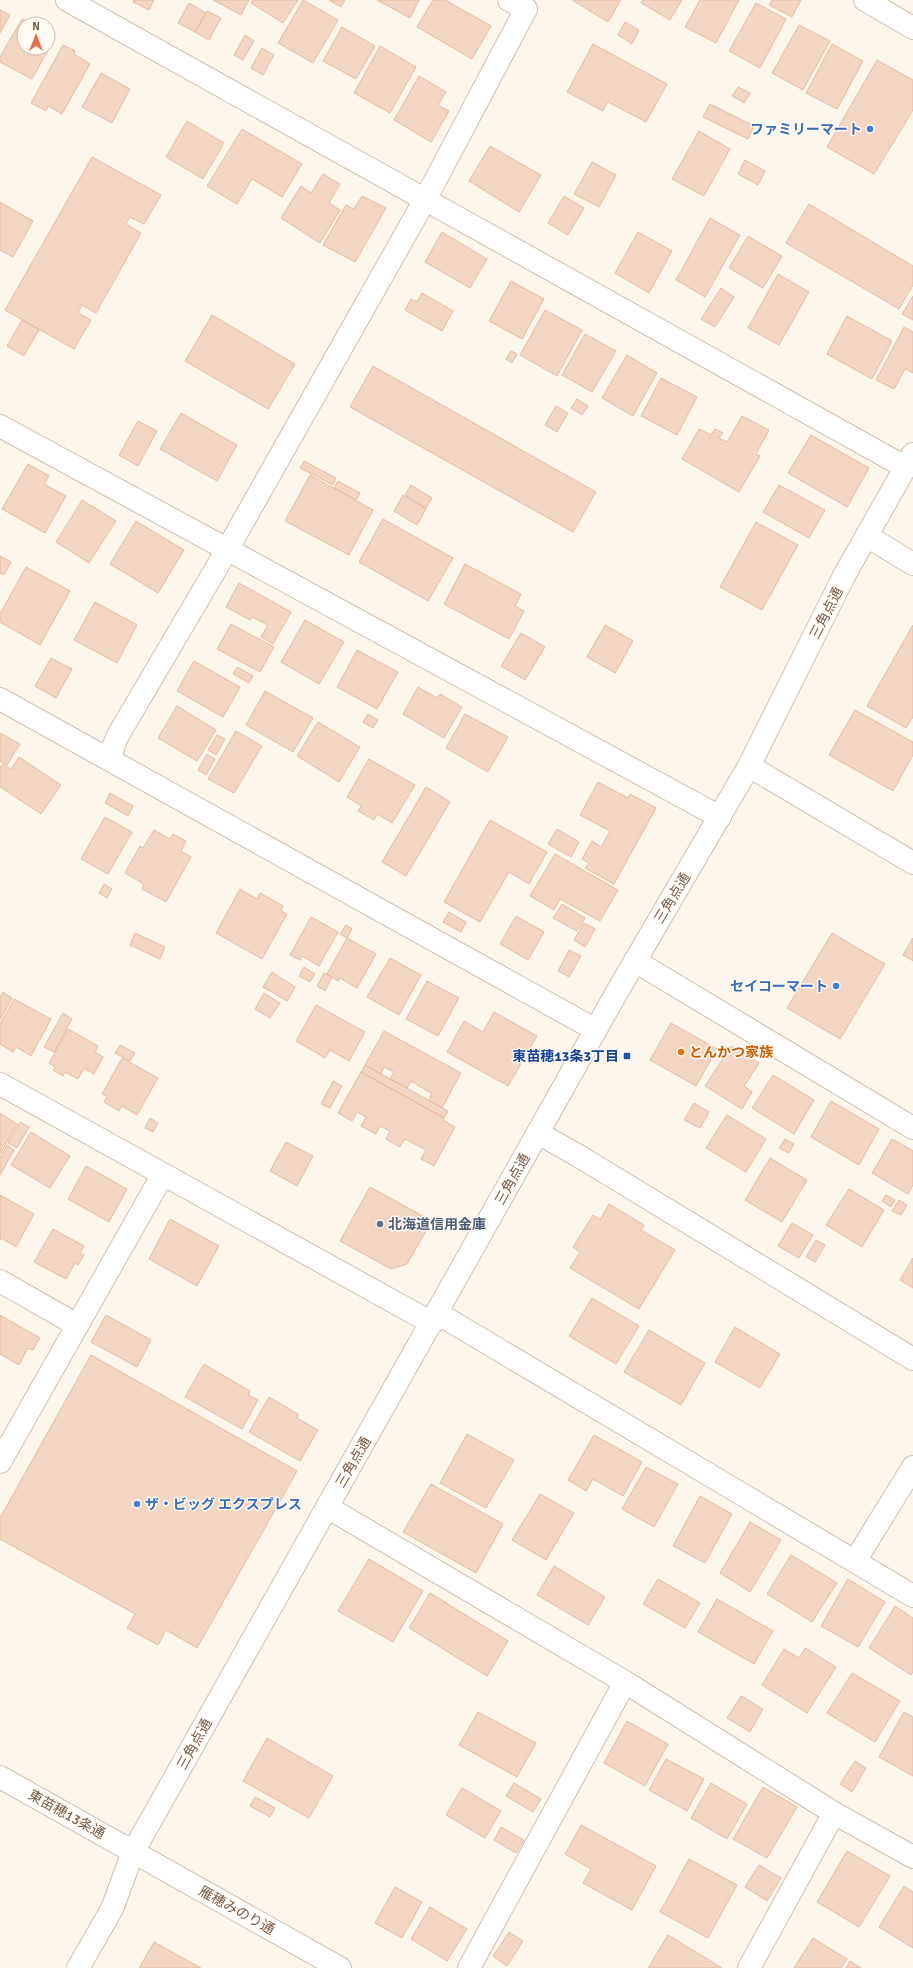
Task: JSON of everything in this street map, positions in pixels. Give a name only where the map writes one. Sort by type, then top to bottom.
[{"type":"street","points":[[67,0],[426,198],[909,461]]},
{"type":"street","points":[[110,759],[117,737],[226,550],[426,198],[526,9],[509,0]]},
{"type":"street","points":[[865,0],[913,28]]},
{"type":"street","points":[[0,426],[720,817]]},
{"type":"street","name":"三角点通","points":[[78,1968],[112,1909],[133,1852],[635,961],[749,766],[845,574],[909,461]]},
{"type":"street","points":[[867,536],[913,564]]},
{"type":"street","points":[[0,699],[596,1030]]},
{"type":"street","points":[[749,766],[913,863]]},
{"type":"street","points":[[635,961],[913,1128]]},
{"type":"street","points":[[0,1084],[163,1174],[434,1318],[913,1596]]},
{"type":"street","points":[[538,1133],[913,1359]]},
{"type":"street","points":[[0,1462],[163,1174]]},
{"type":"street","points":[[0,1281],[77,1325]]},
{"type":"street","points":[[855,1561],[913,1467]]},
{"type":"street","points":[[327,1507],[625,1682],[834,1813],[913,1857]]},
{"type":"street","points":[[469,1968],[625,1682]]},
{"type":"street","name":"東苗穂13条通","points":[[0,1776],[133,1852]]},
{"type":"street","points":[[749,1968],[834,1813]]},
{"type":"street","name":"雁穂みのり通","points":[[133,1852],[340,1968]]},
{"type":"building","points":[[134,0],[154,0],[149,10],[133,2]]},
{"type":"building","points":[[213,0],[249,0],[241,15]]},
{"type":"building","points":[[253,0],[298,0],[283,23],[251,3]]},
{"type":"building","points":[[303,0],[338,20],[313,63],[278,43]]},
{"type":"building","points":[[329,0],[345,0],[341,7]]},
{"type":"building","points":[[377,0],[419,0],[410,18]]},
{"type":"building","points":[[433,0],[445,0],[491,26],[472,59],[417,27]]},
{"type":"building","points":[[572,0],[621,0],[608,22]]},
{"type":"building","points":[[643,0],[682,0],[670,20],[641,3]]},
{"type":"building","points":[[700,0],[739,0],[716,43],[685,27]]},
{"type":"building","points":[[772,0],[801,0],[792,17],[769,5]]},
{"type":"building","points":[[189,3],[206,13],[195,32],[178,23]]},
{"type":"building","points":[[756,3],[786,19],[760,68],[729,51]]},
{"type":"building","points":[[0,10],[10,15],[0,33]]},
{"type":"building","points":[[207,11],[221,18],[209,40],[195,32]]},
{"type":"building","points":[[625,22],[639,30],[632,44],[618,35]]},
{"type":"building","points":[[799,25],[830,41],[803,90],[772,73]]},
{"type":"building","points":[[342,27],[375,46],[356,79],[323,61]]},
{"type":"building","points":[[16,29],[16,56],[45,56],[32,79],[0,62],[0,57]]},
{"type":"building","points":[[245,35],[254,41],[243,60],[234,55]]},
{"type":"building","points":[[593,44],[667,84],[646,122],[608,102],[603,111],[567,92]]},
{"type":"building","points":[[832,44],[863,61],[837,109],[806,93]]},
{"type":"building","points":[[63,45],[75,51],[74,54],[90,64],[62,114],[48,106],[46,111],[31,103]]},
{"type":"building","points":[[380,46],[416,67],[390,113],[354,93]]},
{"type":"building","points":[[262,48],[274,55],[263,75],[251,68]]},
{"type":"building","name":"ファミリーマート","points":[[877,60],[913,80],[913,110],[874,174],[827,147]]},
{"type":"building","points":[[101,73],[130,89],[112,123],[82,107]]},
{"type":"building","points":[[419,76],[446,92],[438,105],[449,111],[431,142],[394,120]]},
{"type":"building","points":[[738,87],[750,93],[744,103],[732,96]]},
{"type":"building","points":[[710,104],[754,126],[748,139],[703,117]]},
{"type":"building","points":[[187,121],[224,143],[203,179],[166,157]]},
{"type":"building","points":[[242,129],[302,164],[282,197],[252,179],[237,204],[207,186]]},
{"type":"building","points":[[699,131],[730,149],[704,196],[672,179]]},
{"type":"building","points":[[490,146],[541,175],[519,212],[469,181]]},
{"type":"building","points":[[92,157],[161,195],[144,224],[130,217],[126,224],[141,233],[96,313],[82,305],[78,313],[91,320],[74,349],[5,310]]},
{"type":"building","points":[[745,160],[765,171],[758,185],[738,174]]},
{"type":"building","points":[[592,162],[616,175],[599,207],[574,194]]},
{"type":"building","points":[[323,174],[340,184],[329,203],[340,210],[320,243],[281,218],[301,186],[311,193]]},
{"type":"building","points":[[362,196],[386,208],[355,262],[323,245],[346,205],[354,209]]},
{"type":"building","points":[[564,196],[584,208],[568,235],[548,223]]},
{"type":"building","points":[[0,202],[33,221],[13,257],[0,250]]},
{"type":"building","points":[[809,204],[913,266],[913,285],[899,309],[786,243]]},
{"type":"building","points":[[710,218],[740,235],[705,297],[676,280]]},
{"type":"building","points":[[442,232],[487,259],[470,288],[425,262]]},
{"type":"building","points":[[638,232],[672,251],[649,293],[615,273]]},
{"type":"building","points":[[748,236],[782,256],[763,288],[729,268]]},
{"type":"building","points":[[778,274],[809,292],[779,345],[748,328]]},
{"type":"building","points":[[511,281],[544,299],[522,339],[489,321]]},
{"type":"building","points":[[721,288],[734,297],[715,327],[701,319]]},
{"type":"building","points":[[422,293],[453,311],[442,331],[405,310],[411,299],[417,302]]},
{"type":"building","points":[[913,296],[913,320],[902,314]]},
{"type":"building","points":[[545,310],[582,330],[557,376],[520,355]]},
{"type":"building","points":[[212,315],[295,364],[268,409],[185,361]]},
{"type":"building","points":[[847,316],[892,341],[872,379],[827,354]]},
{"type":"building","points":[[22,320],[39,330],[24,356],[7,346]]},
{"type":"building","points":[[904,327],[913,332],[913,373],[905,369],[894,389],[876,380]]},
{"type":"building","points":[[585,334],[616,351],[592,392],[562,375]]},
{"type":"building","points":[[511,351],[517,354],[512,363],[506,359]]},
{"type":"building","points":[[627,355],[657,373],[633,416],[602,398]]},
{"type":"building","points":[[373,366],[596,492],[573,532],[350,407]]},
{"type":"building","points":[[661,378],[697,397],[677,435],[641,416]]},
{"type":"building","points":[[577,399],[588,406],[582,415],[571,408]]},
{"type":"building","points":[[556,406],[568,413],[557,432],[545,425]]},
{"type":"building","points":[[181,413],[237,445],[217,481],[160,449]]},
{"type":"building","points":[[742,416],[769,430],[756,454],[760,456],[739,492],[682,459],[699,429],[711,435],[715,429],[723,433],[719,438],[727,442]]},
{"type":"building","points":[[138,421],[157,431],[138,466],[119,455]]},
{"type":"building","points":[[811,435],[869,468],[847,507],[788,473]]},
{"type":"building","points":[[304,461],[336,478],[333,485],[300,468]]},
{"type":"building","points":[[28,464],[49,476],[44,484],[66,496],[45,533],[2,509]]},
{"type":"building","points":[[310,475],[373,510],[349,555],[285,521]]},
{"type":"building","points":[[338,481],[360,493],[356,500],[334,488]]},
{"type":"building","points":[[411,485],[432,498],[426,508],[405,495]]},
{"type":"building","points":[[779,485],[825,510],[809,538],[763,512]]},
{"type":"building","points":[[403,495],[426,509],[417,525],[394,511]]},
{"type":"building","points":[[82,500],[116,521],[89,563],[56,542]]},
{"type":"building","points":[[383,519],[453,558],[428,601],[359,562]]},
{"type":"building","points":[[136,521],[184,550],[158,593],[110,564]]},
{"type":"building","points":[[756,522],[798,545],[762,610],[720,587]]},
{"type":"building","points":[[0,556],[11,562],[4,575],[0,573]]},
{"type":"building","points":[[465,564],[521,594],[515,606],[524,611],[509,639],[444,604]]},
{"type":"building","points":[[26,567],[70,591],[40,645],[0,622],[0,614]]},
{"type":"building","points":[[239,583],[291,612],[273,644],[261,637],[268,625],[252,617],[250,620],[226,607]]},
{"type":"building","points":[[95,602],[137,625],[117,663],[74,640]]},
{"type":"building","points":[[305,620],[344,642],[319,684],[281,662]]},
{"type":"building","points":[[231,624],[274,647],[260,672],[217,649]]},
{"type":"building","points":[[605,625],[633,641],[615,673],[587,657]]},
{"type":"building","points":[[913,625],[913,717],[906,728],[867,706]]},
{"type":"building","points":[[521,633],[545,647],[525,680],[501,666]]},
{"type":"building","points":[[357,650],[398,672],[377,709],[337,687]]},
{"type":"building","points":[[51,658],[72,669],[56,698],[35,686]]},
{"type":"building","points":[[194,661],[240,687],[223,717],[177,691]]},
{"type":"building","points":[[237,667],[253,676],[249,683],[233,674]]},
{"type":"building","points":[[418,687],[437,698],[440,694],[462,707],[444,738],[403,714]]},
{"type":"building","points":[[265,691],[313,718],[293,752],[246,725]]},
{"type":"building","points":[[177,706],[216,730],[197,761],[158,738]]},
{"type":"building","points":[[855,710],[913,742],[913,755],[893,791],[829,755]]},
{"type":"building","points":[[368,714],[378,720],[373,728],[363,722]]},
{"type":"building","points":[[465,714],[508,737],[488,772],[446,748]]},
{"type":"building","points":[[318,722],[360,747],[339,782],[297,756]]},
{"type":"building","points":[[236,731],[262,746],[234,793],[208,779]]},
{"type":"building","points":[[0,733],[20,744],[7,765],[0,761]]},
{"type":"building","points":[[217,735],[225,739],[216,755],[208,750]]},
{"type":"building","points":[[207,754],[215,759],[206,775],[198,770]]},
{"type":"building","points":[[19,757],[61,785],[41,814],[0,787],[0,768],[3,764],[11,769]]},
{"type":"building","points":[[369,759],[415,785],[392,823],[377,814],[374,820],[358,811],[361,806],[347,797]]},
{"type":"building","points":[[598,782],[628,798],[630,794],[656,808],[614,884],[585,868],[589,863],[582,859],[592,841],[601,847],[610,831],[580,815]]},
{"type":"building","points":[[426,787],[450,802],[406,876],[382,862]]},
{"type":"building","points":[[110,793],[133,806],[128,816],[105,803]]},
{"type":"building","points":[[105,817],[132,832],[108,874],[81,859]]},
{"type":"building","points":[[490,820],[547,852],[529,884],[509,872],[480,922],[444,902]]},
{"type":"building","points":[[557,829],[579,842],[571,857],[548,844]]},
{"type":"building","points":[[154,830],[170,839],[173,834],[186,841],[181,851],[191,857],[166,902],[142,889],[144,884],[125,873],[140,846],[143,848]]},
{"type":"building","points":[[555,854],[618,890],[600,921],[560,899],[554,910],[530,896]]},
{"type":"building","points":[[104,884],[112,889],[107,898],[99,893]]},
{"type":"building","points":[[240,889],[257,899],[260,893],[283,906],[281,911],[287,914],[262,959],[216,933]]},
{"type":"building","points":[[562,904],[585,918],[577,931],[553,918]]},
{"type":"building","points":[[449,912],[466,922],[461,932],[443,922]]},
{"type":"building","points":[[516,916],[544,932],[528,960],[500,944]]},
{"type":"building","points":[[311,917],[338,932],[319,966],[302,956],[300,960],[290,955]]},
{"type":"building","points":[[584,923],[595,929],[585,947],[574,940]]},
{"type":"building","points":[[346,925],[352,929],[347,938],[340,934]]},
{"type":"building","points":[[135,933],[165,947],[160,959],[130,945]]},
{"type":"building","name":"セイコーマート","points":[[832,933],[885,964],[840,1039],[787,1008]]},
{"type":"building","points":[[347,938],[376,954],[357,988],[340,978],[338,981],[327,974]]},
{"type":"building","points":[[913,938],[913,961],[903,955]]},
{"type":"building","points":[[569,950],[581,956],[569,977],[558,971]]},
{"type":"building","points":[[390,958],[421,975],[399,1015],[367,997]]},
{"type":"building","points":[[304,967],[315,974],[310,982],[299,976]]},
{"type":"building","points":[[272,972],[295,987],[287,1001],[263,987]]},
{"type":"building","points":[[324,973],[332,977],[325,991],[317,986]]},
{"type":"building","points":[[427,981],[459,998],[438,1036],[406,1019]]},
{"type":"building","points":[[3,992],[12,998],[0,1020],[0,997]]},
{"type":"building","points":[[264,993],[280,1003],[270,1018],[255,1009]]},
{"type":"building","points":[[14,999],[51,1019],[31,1056],[16,1047],[13,1052],[0,1044],[0,1024]]},
{"type":"building","points":[[316,1005],[365,1032],[349,1061],[330,1050],[325,1058],[296,1041]]},
{"type":"building","points":[[494,1012],[537,1036],[508,1086],[447,1052],[464,1021],[483,1032]]},
{"type":"building","points":[[63,1013],[72,1019],[54,1052],[44,1047]]},
{"type":"building","points":[[671,1023],[717,1049],[696,1086],[650,1060]]},
{"type":"building","points":[[68,1029],[98,1046],[95,1052],[103,1057],[94,1074],[84,1068],[78,1079],[65,1072],[63,1076],[53,1070],[55,1067],[49,1063]]},
{"type":"building","points":[[384,1031],[461,1073],[442,1108],[429,1100],[432,1094],[411,1081],[407,1088],[390,1079],[394,1072],[384,1067],[381,1074],[365,1065]]},
{"type":"building","points":[[120,1045],[135,1053],[130,1061],[115,1053]]},
{"type":"building","points":[[731,1046],[759,1063],[744,1086],[752,1092],[742,1109],[705,1086]]},
{"type":"building","points":[[122,1058],[158,1078],[137,1115],[122,1106],[119,1111],[104,1102],[107,1096],[102,1094]]},
{"type":"building","points":[[365,1065],[448,1111],[444,1118],[361,1072]]},
{"type":"building","points":[[361,1072],[444,1118],[443,1120],[455,1127],[434,1166],[421,1159],[426,1150],[405,1139],[400,1147],[386,1139],[390,1131],[380,1126],[376,1134],[361,1126],[366,1117],[357,1112],[352,1121],[338,1113]]},
{"type":"building","points":[[773,1075],[814,1100],[794,1134],[752,1108]]},
{"type":"building","points":[[333,1081],[342,1086],[330,1108],[321,1104]]},
{"type":"building","points":[[831,1101],[879,1129],[859,1165],[811,1137]]},
{"type":"building","points":[[694,1103],[709,1112],[700,1128],[684,1120]]},
{"type":"building","points":[[0,1113],[17,1124],[0,1154]]},
{"type":"building","points":[[727,1115],[766,1139],[746,1172],[706,1148]]},
{"type":"building","points":[[150,1118],[158,1123],[153,1132],[145,1128]]},
{"type":"building","points":[[20,1122],[29,1127],[17,1148],[8,1143]]},
{"type":"building","points":[[31,1132],[70,1156],[50,1188],[11,1165]]},
{"type":"building","points":[[785,1139],[794,1144],[789,1153],[779,1148]]},
{"type":"building","points":[[892,1139],[913,1151],[913,1185],[908,1194],[872,1173]]},
{"type":"building","points":[[286,1142],[313,1156],[297,1186],[270,1171]]},
{"type":"building","points":[[7,1145],[14,1150],[0,1175],[0,1158]]},
{"type":"building","points":[[770,1158],[807,1180],[782,1222],[745,1200]]},
{"type":"building","points":[[86,1166],[127,1189],[109,1222],[68,1199]]},
{"type":"building","points":[[370,1187],[432,1221],[407,1264],[391,1269],[340,1241]]},
{"type":"building","points":[[849,1189],[884,1210],[862,1247],[826,1225]]},
{"type":"building","points":[[0,1195],[34,1214],[16,1247],[1,1238],[0,1240]]},
{"type":"building","points":[[886,1195],[895,1200],[891,1207],[882,1201]]},
{"type":"building","points":[[899,1200],[907,1205],[901,1215],[892,1211]]},
{"type":"building","points":[[609,1204],[644,1225],[641,1230],[675,1250],[639,1309],[570,1268],[580,1252],[573,1247],[593,1215],[600,1220]]},
{"type":"building","points":[[170,1219],[219,1246],[197,1286],[149,1259]]},
{"type":"building","points":[[792,1223],[813,1235],[799,1258],[778,1246]]},
{"type":"building","points":[[53,1229],[84,1246],[80,1253],[84,1255],[78,1265],[75,1263],[66,1279],[34,1262]]},
{"type":"building","points":[[816,1240],[825,1245],[815,1262],[806,1257]]},
{"type":"building","points":[[913,1258],[913,1288],[900,1280]]},
{"type":"building","points":[[592,1298],[639,1326],[616,1364],[569,1336]]},
{"type":"building","points":[[0,1315],[40,1338],[33,1350],[28,1348],[19,1365],[0,1354]]},
{"type":"building","points":[[106,1315],[151,1340],[137,1367],[91,1342]]},
{"type":"building","points":[[735,1327],[780,1354],[760,1388],[715,1362]]},
{"type":"building","points":[[649,1330],[705,1363],[681,1405],[624,1372]]},
{"type":"building","points":[[91,1355],[297,1471],[197,1648],[166,1630],[158,1645],[127,1628],[135,1614],[0,1539],[0,1518]]},
{"type":"building","points":[[204,1364],[250,1391],[248,1395],[258,1400],[242,1429],[185,1397]]},
{"type":"building","points":[[269,1397],[298,1414],[297,1418],[318,1430],[300,1461],[249,1432]]},
{"type":"building","points":[[467,1434],[514,1460],[486,1508],[440,1483]]},
{"type":"building","points":[[594,1435],[642,1462],[623,1496],[593,1479],[586,1491],[568,1480]]},
{"type":"building","points":[[646,1467],[678,1484],[654,1527],[622,1509]]},
{"type":"building","points":[[431,1484],[503,1524],[476,1573],[403,1532]]},
{"type":"building","points":[[540,1494],[574,1513],[546,1560],[512,1540]]},
{"type":"building","points":[[700,1496],[732,1514],[705,1563],[673,1546]]},
{"type":"building","points":[[750,1522],[781,1540],[750,1592],[720,1573]]},
{"type":"building","points":[[791,1555],[837,1583],[812,1622],[767,1594]]},
{"type":"building","points":[[369,1559],[423,1591],[393,1642],[338,1611]]},
{"type":"building","points":[[554,1566],[605,1597],[588,1625],[537,1595]]},
{"type":"building","points":[[658,1579],[700,1603],[685,1628],[643,1604]]},
{"type":"building","points":[[848,1579],[885,1602],[858,1647],[821,1626]]},
{"type":"building","points":[[430,1593],[508,1641],[487,1676],[409,1628]]},
{"type":"building","points":[[717,1599],[773,1631],[754,1664],[698,1632]]},
{"type":"building","points":[[895,1606],[913,1618],[913,1672],[911,1675],[869,1648]]},
{"type":"building","points":[[805,1648],[836,1667],[807,1713],[762,1685],[784,1649],[799,1658]]},
{"type":"building","points":[[852,1673],[900,1701],[875,1742],[827,1713]]},
{"type":"building","points":[[741,1696],[763,1709],[750,1732],[727,1718]]},
{"type":"building","points":[[478,1712],[536,1743],[517,1777],[459,1745]]},
{"type":"building","points":[[904,1712],[913,1717],[913,1776],[879,1757]]},
{"type":"building","points":[[627,1721],[668,1744],[645,1786],[604,1763]]},
{"type":"building","points":[[267,1738],[333,1776],[309,1818],[243,1781]]},
{"type":"building","points":[[666,1759],[704,1779],[687,1811],[649,1790]]},
{"type":"building","points":[[855,1761],[866,1768],[852,1792],[840,1784]]},
{"type":"building","points":[[514,1783],[541,1799],[533,1812],[506,1796]]},
{"type":"building","points":[[711,1783],[747,1804],[727,1839],[691,1818]]},
{"type":"building","points":[[763,1787],[797,1807],[767,1858],[733,1839]]},
{"type":"building","points":[[462,1788],[501,1811],[485,1838],[446,1815]]},
{"type":"building","points":[[255,1797],[275,1808],[270,1817],[250,1806]]},
{"type":"building","points":[[581,1825],[656,1866],[632,1910],[583,1883],[591,1869],[565,1854]]},
{"type":"building","points":[[501,1827],[524,1840],[516,1853],[494,1840]]},
{"type":"building","points":[[847,1851],[890,1876],[859,1927],[817,1902]]},
{"type":"building","points":[[689,1859],[737,1885],[708,1938],[660,1912]]},
{"type":"building","points":[[759,1865],[781,1878],[767,1901],[745,1887]]},
{"type":"building","points":[[904,1886],[913,1892],[913,1948],[879,1927]]},
{"type":"building","points":[[395,1887],[422,1902],[402,1938],[375,1923]]},
{"type":"building","points":[[430,1907],[467,1929],[447,1961],[411,1939]]},
{"type":"building","points":[[509,1932],[523,1941],[507,1966],[493,1956]]},
{"type":"building","points":[[668,1935],[722,1968],[648,1968]]},
{"type":"building","points":[[813,1938],[847,1959],[841,1968],[794,1968]]},
{"type":"building","points":[[154,1942],[201,1968],[139,1968]]},
{"type":"building","points":[[850,1961],[861,1968],[846,1968]]},
{"type":"place","name":"ファミリーマート","points":[[870,129]]},
{"type":"place","name":"セイコーマート","points":[[836,986]]},
{"type":"place","name":"とんかつ家族","points":[[681,1052]]},
{"type":"place","name":"東苗穂13条3丁目","points":[[627,1056]]},
{"type":"place","name":"北海道信用金庫","points":[[380,1224]]},
{"type":"place","name":"ザ・ビッグ エクスプレス","points":[[137,1504]]}]
